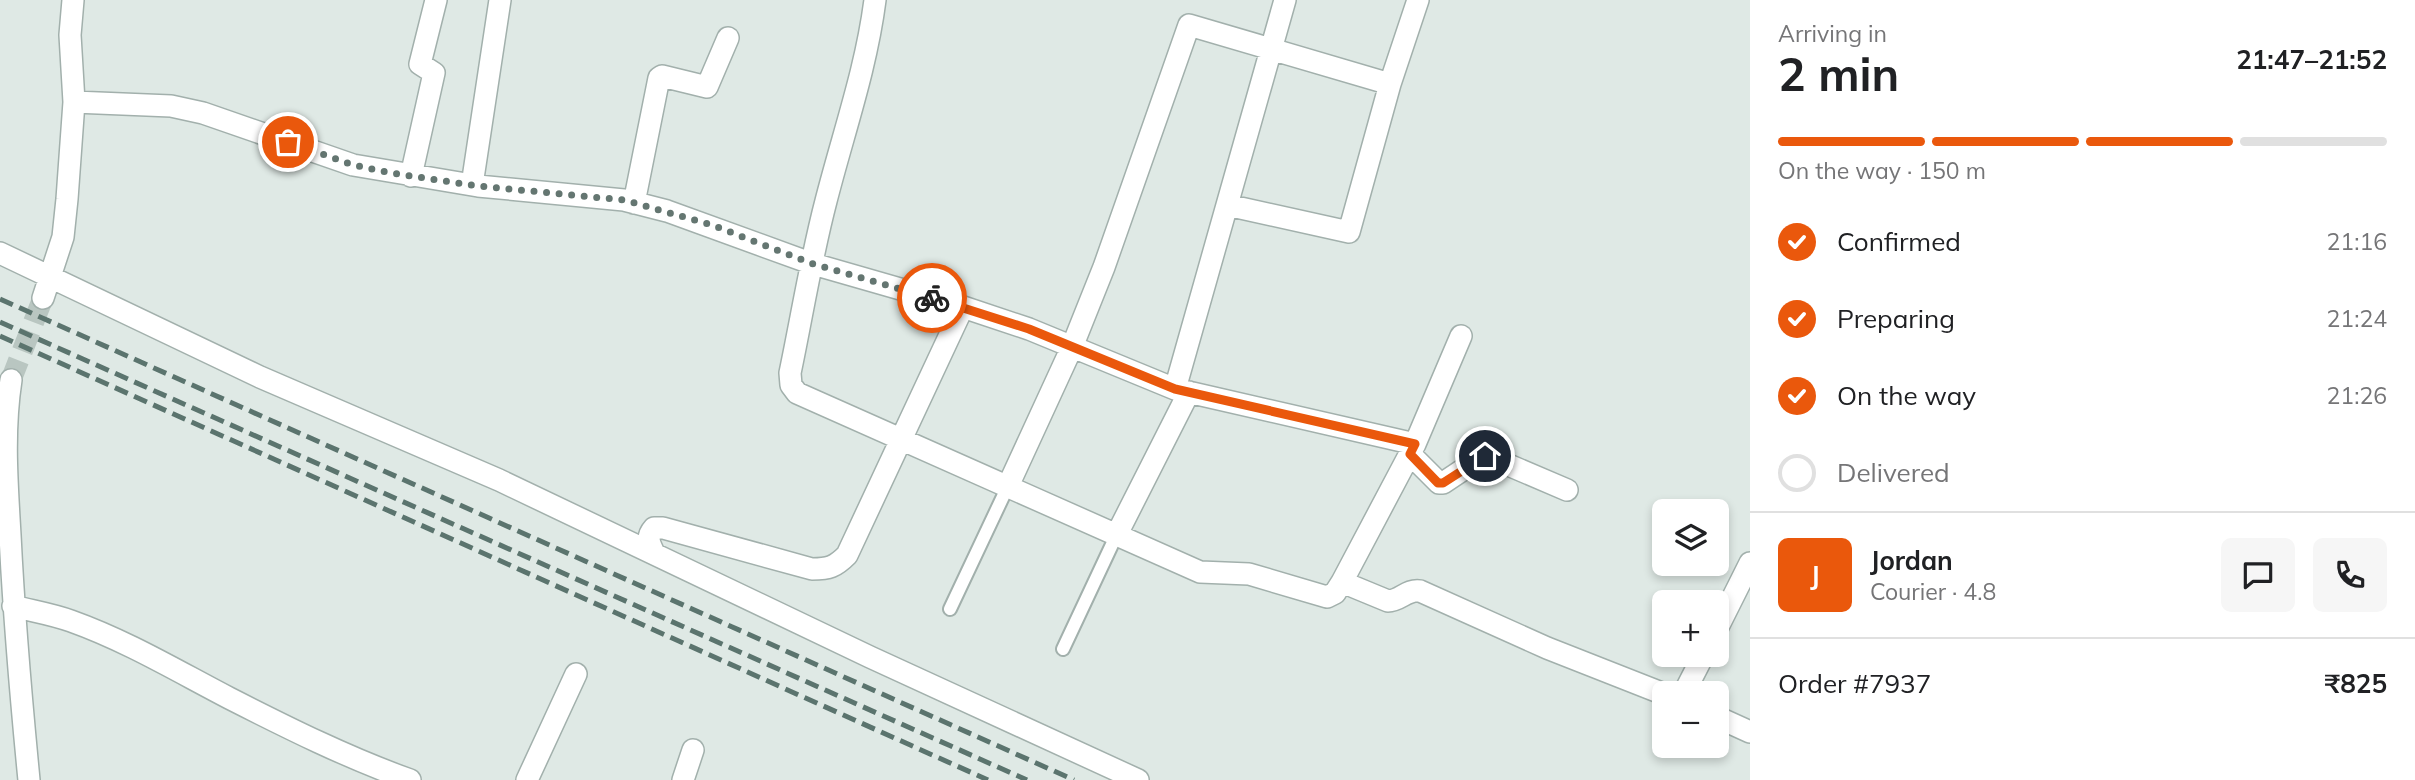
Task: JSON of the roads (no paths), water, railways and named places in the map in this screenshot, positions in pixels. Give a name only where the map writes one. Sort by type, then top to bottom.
[{"type":"street","points":[[43,298],[63,237],[74,102],[70,34],[73,0]]},
{"type":"street","points":[[411,176],[434,73],[419,64],[436,0]]},
{"type":"street","points":[[472,185],[500,0]]},
{"type":"street","points":[[875,0],[870,40],[857,97],[827,198],[790,373],[791,385],[797,393],[1199,572],[1249,574],[1327,597],[1335,593],[1342,582],[1412,449],[1461,336]]},
{"type":"street","points":[[1116,536],[1182,391],[1227,205],[1285,0]]},
{"type":"street","points":[[1227,205],[1349,232],[1390,84],[1418,0]]},
{"type":"street","points":[[1008,486],[1072,347],[1104,267],[1188,25],[1390,84]]},
{"type":"street","points":[[634,203],[659,78],[662,76],[707,87],[728,38]]},
{"type":"street","points":[[74,102],[171,106],[203,113],[353,165],[472,185],[634,203],[712,225],[813,264],[1029,329],[1182,391],[1412,449],[1438,483],[1443,483],[1485,456],[1567,490]]},
{"type":"street","points":[[0,253],[260,377],[499,480],[870,657],[1138,780]]},
{"type":"street","points":[[654,553],[648,541],[649,534],[654,528],[663,528],[812,569],[831,569],[847,555],[963,307]]},
{"type":"street","points":[[11,380],[3,411],[13,606],[29,780]]},
{"type":"street","points":[[1729,605],[1750,563]]},
{"type":"street","points":[[1342,582],[1388,601],[1394,601],[1410,591],[1420,591],[1547,648],[1652,689]]},
{"type":"street","points":[[13,606],[68,620],[108,636],[153,656],[372,773],[410,780]]},
{"type":"street","points":[[527,780],[576,674]]},
{"type":"street","points":[[1729,722],[1750,732]]},
{"type":"street","points":[[682,780],[693,750]]},
{"type":"lane","points":[[950,609],[1008,486]]},
{"type":"lane","points":[[1063,649],[1116,536]]},
{"type":"tunnel","points":[[11,380],[43,298]]},
{"type":"railway","points":[[0,299],[1074,780]]},
{"type":"railway","points":[[0,322],[1027,780]]},
{"type":"railway","points":[[0,336],[988,780]]}]
